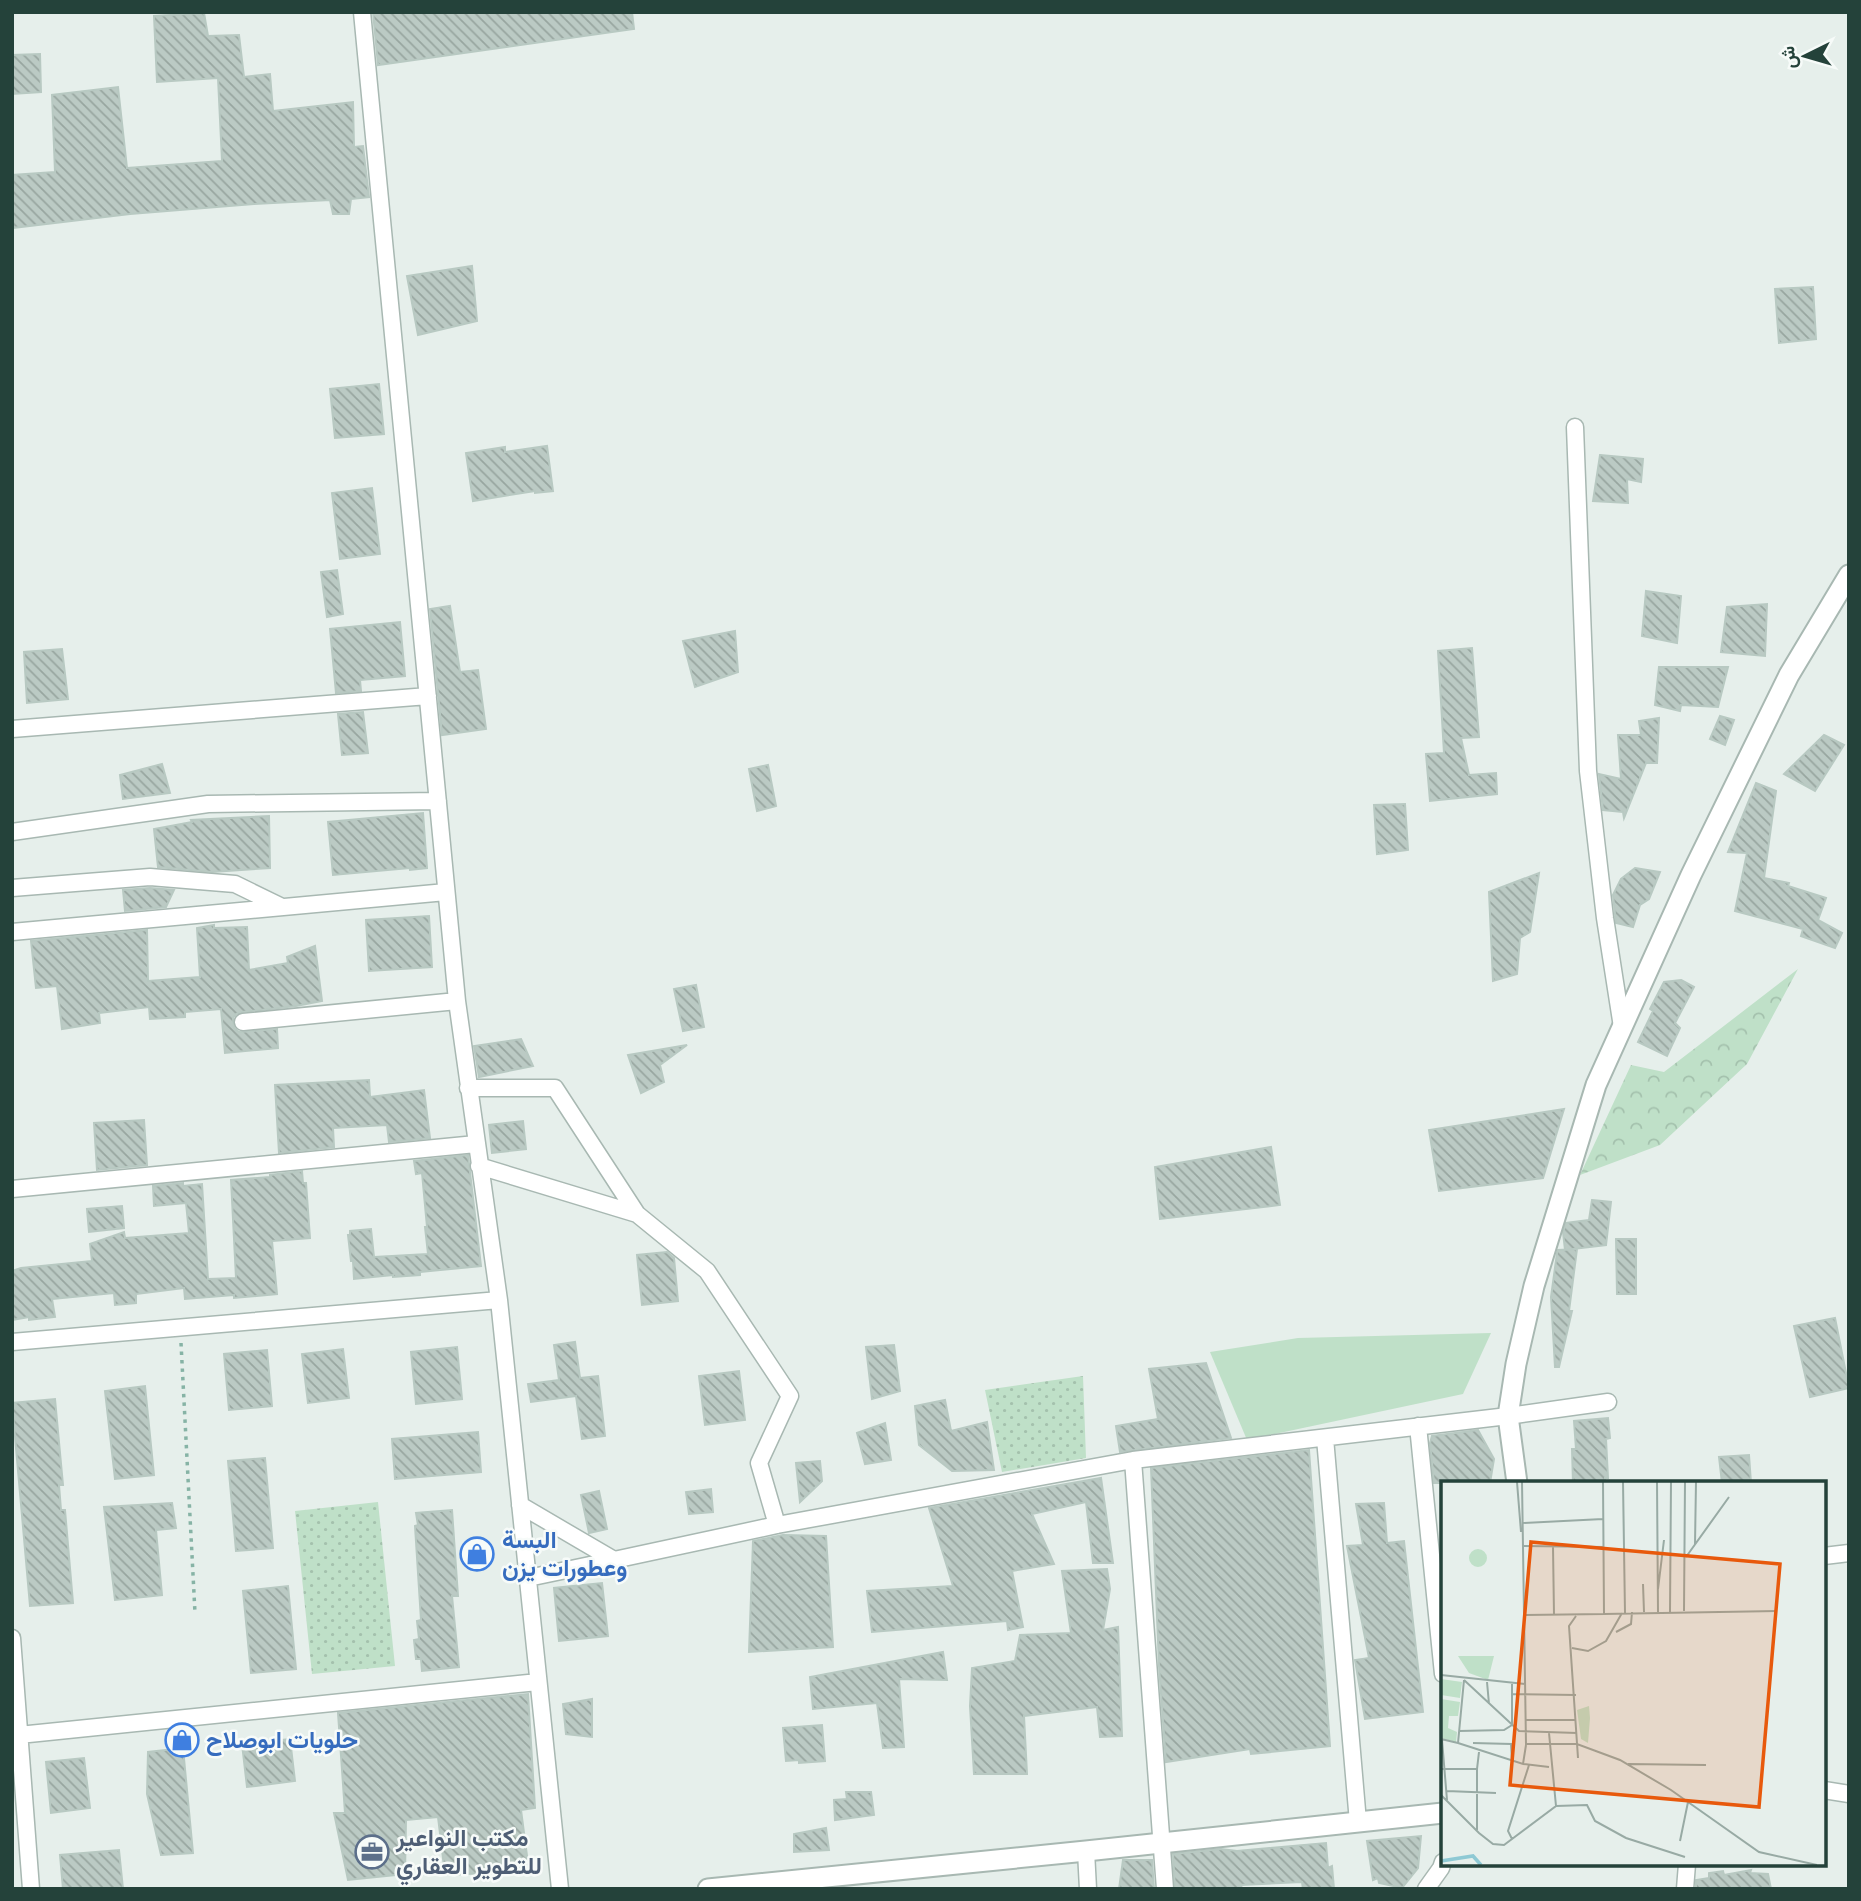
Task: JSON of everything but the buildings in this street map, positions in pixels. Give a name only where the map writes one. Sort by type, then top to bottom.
[{"type":"street","points":[[362,12],[457,1001],[499,1300],[559,1889]]},
{"type":"street","points":[[1575,427],[1588,771],[1605,918],[1622,1027]]},
{"type":"street","points":[[1517,1481],[1508,1416],[1516,1364],[1534,1286],[1596,1085],[1691,875],[1789,675],[1849,575]]},
{"type":"street","points":[[17,726],[428,695]]},
{"type":"street","points":[[12,832],[208,804],[438,801]]},
{"type":"street","points":[[12,888],[150,877],[235,884],[282,907]]},
{"type":"street","points":[[12,932],[446,892]]},
{"type":"street","points":[[243,1022],[457,1001]]},
{"type":"street","points":[[468,1088],[555,1088],[637,1214],[707,1271],[790,1396],[759,1464],[777,1525]]},
{"type":"street","points":[[12,1189],[476,1144]]},
{"type":"street","points":[[479,1166],[637,1214]]},
{"type":"street","points":[[12,1342],[499,1300]]},
{"type":"street","points":[[528,1578],[777,1525],[1133,1460],[1608,1402]]},
{"type":"street","points":[[1418,1426],[1441,1636]]},
{"type":"street","points":[[1325,1438],[1358,1822]]},
{"type":"street","points":[[1133,1460],[1166,1889]]},
{"type":"street","points":[[520,1505],[614,1560]]},
{"type":"street","points":[[1826,1556],[1849,1553]]},
{"type":"street","points":[[12,1638],[31,1889]]},
{"type":"street","points":[[19,1735],[538,1682]]},
{"type":"street","points":[[1826,1790],[1849,1794]]},
{"type":"street","points":[[708,1889],[1441,1813]]},
{"type":"street","points":[[1086,1851],[1088,1889]]},
{"type":"street","points":[[1426,1889],[1442,1866]]},
{"type":"street","points":[[1685,1889],[1687,1866]]},
{"type":"path","points":[[180,1327],[195,1613]]},
{"type":"green space","points":[[1798,969],[1747,1064],[1660,1145],[1580,1175],[1631,1065],[1664,1072]]},
{"type":"green space","points":[[1491,1333],[1463,1394],[1247,1440],[1210,1352],[1298,1338]]},
{"type":"green space","points":[[1083,1376],[1086,1458],[1002,1472],[985,1390]]},
{"type":"green space","points":[[378,1502],[395,1666],[312,1674],[295,1511]]},
{"type":"place","name":"البسة وعطورات يزن","points":[[477,1554]]},
{"type":"place","name":"حلويات ابوصلاح","points":[[182,1740]]},
{"type":"place","name":"مكتب النواعير للتطوير العقاري","points":[[372,1852]]}]
